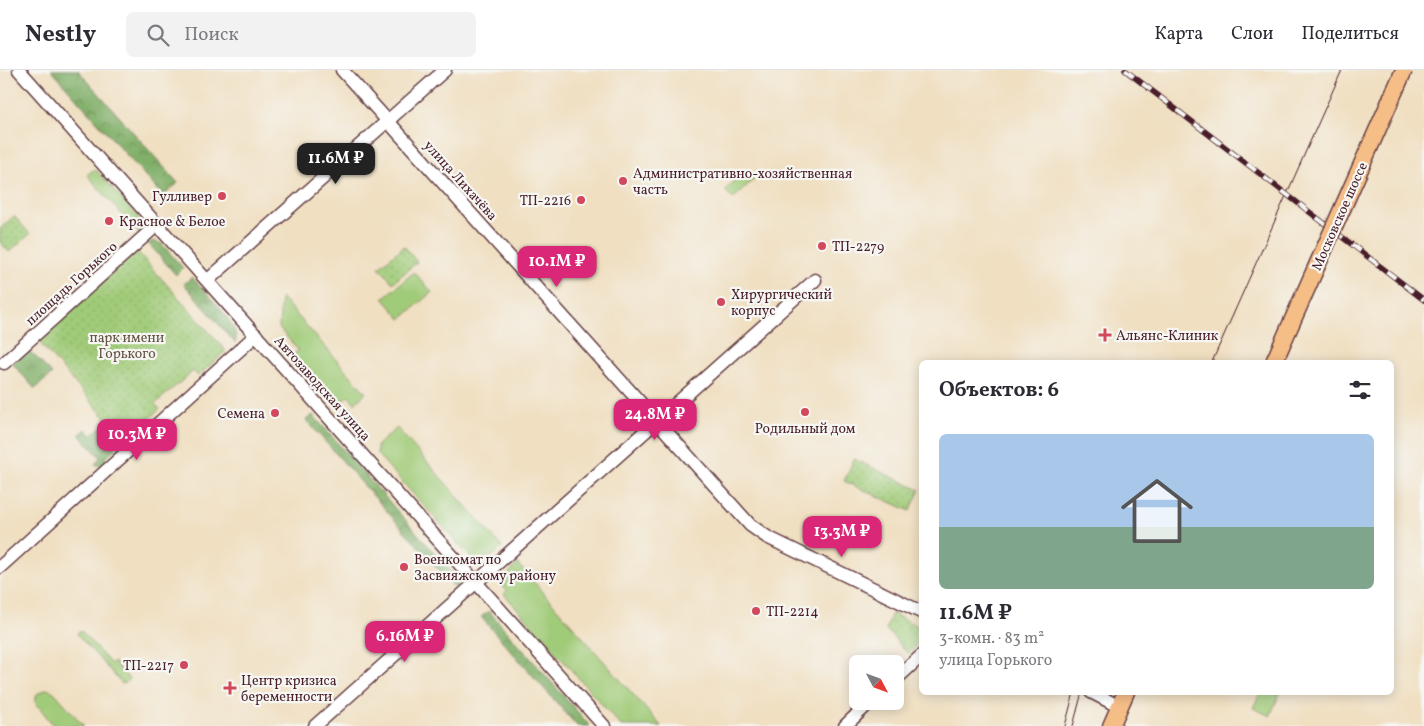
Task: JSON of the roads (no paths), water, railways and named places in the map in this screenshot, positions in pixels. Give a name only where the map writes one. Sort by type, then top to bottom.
[{"type":"main road","name":"Московское шоссе","points":[[1275,360],[1404,70]]},
{"type":"main road","points":[[1111,726],[1123,700]]},
{"type":"street","name":"Автозаводская улица","points":[[20,70],[604,726]]},
{"type":"street","name":"улица Лихачёва","points":[[342,70],[750,524],[766,537],[919,611]]},
{"type":"street","points":[[208,280],[445,70]]},
{"type":"street","name":"площадь Горького","points":[[4,363],[158,224]]},
{"type":"street","points":[[315,726],[476,580],[815,280]]},
{"type":"street","points":[[0,567],[256,336]]},
{"type":"street","points":[[904,672],[919,658]]},
{"type":"street","points":[[1102,695],[1123,700]]},
{"type":"street","points":[[844,726],[861,710]]},
{"type":"tram line","points":[[1213,360],[1342,70]]},
{"type":"tram line","points":[[1065,726],[1073,695]]},
{"type":"tram line","points":[[1073,726],[1081,695]]},
{"type":"railway","points":[[1125,70],[1424,300]]},
{"type":"place","name":"Административно-хозяйственная часть","points":[[623,181]]},
{"type":"place","name":"Гулливер","points":[[222,196]]},
{"type":"place","name":"ТП-2216","points":[[581,200]]},
{"type":"place","name":"Красное & Белое","points":[[109,221]]},
{"type":"place","name":"ТП-2279","points":[[822,246]]},
{"type":"place","name":"Хирургический корпус","points":[[721,302]]},
{"type":"place","name":"Альянс-Клиник","points":[[1105,335]]},
{"type":"place","name":"Родильный дом","points":[[805,412]]},
{"type":"place","name":"Семена","points":[[275,413]]},
{"type":"place","name":"Военкомат по Засвияжскому району","points":[[404,567]]},
{"type":"place","name":"ТП-2214","points":[[756,611]]},
{"type":"place","name":"ТП-2217","points":[[184,665]]},
{"type":"place","name":"Центр кризиса беременности","points":[[230,688]]},
{"type":"park label","name":"парк имени Горького","points":[[127,346]]}]
